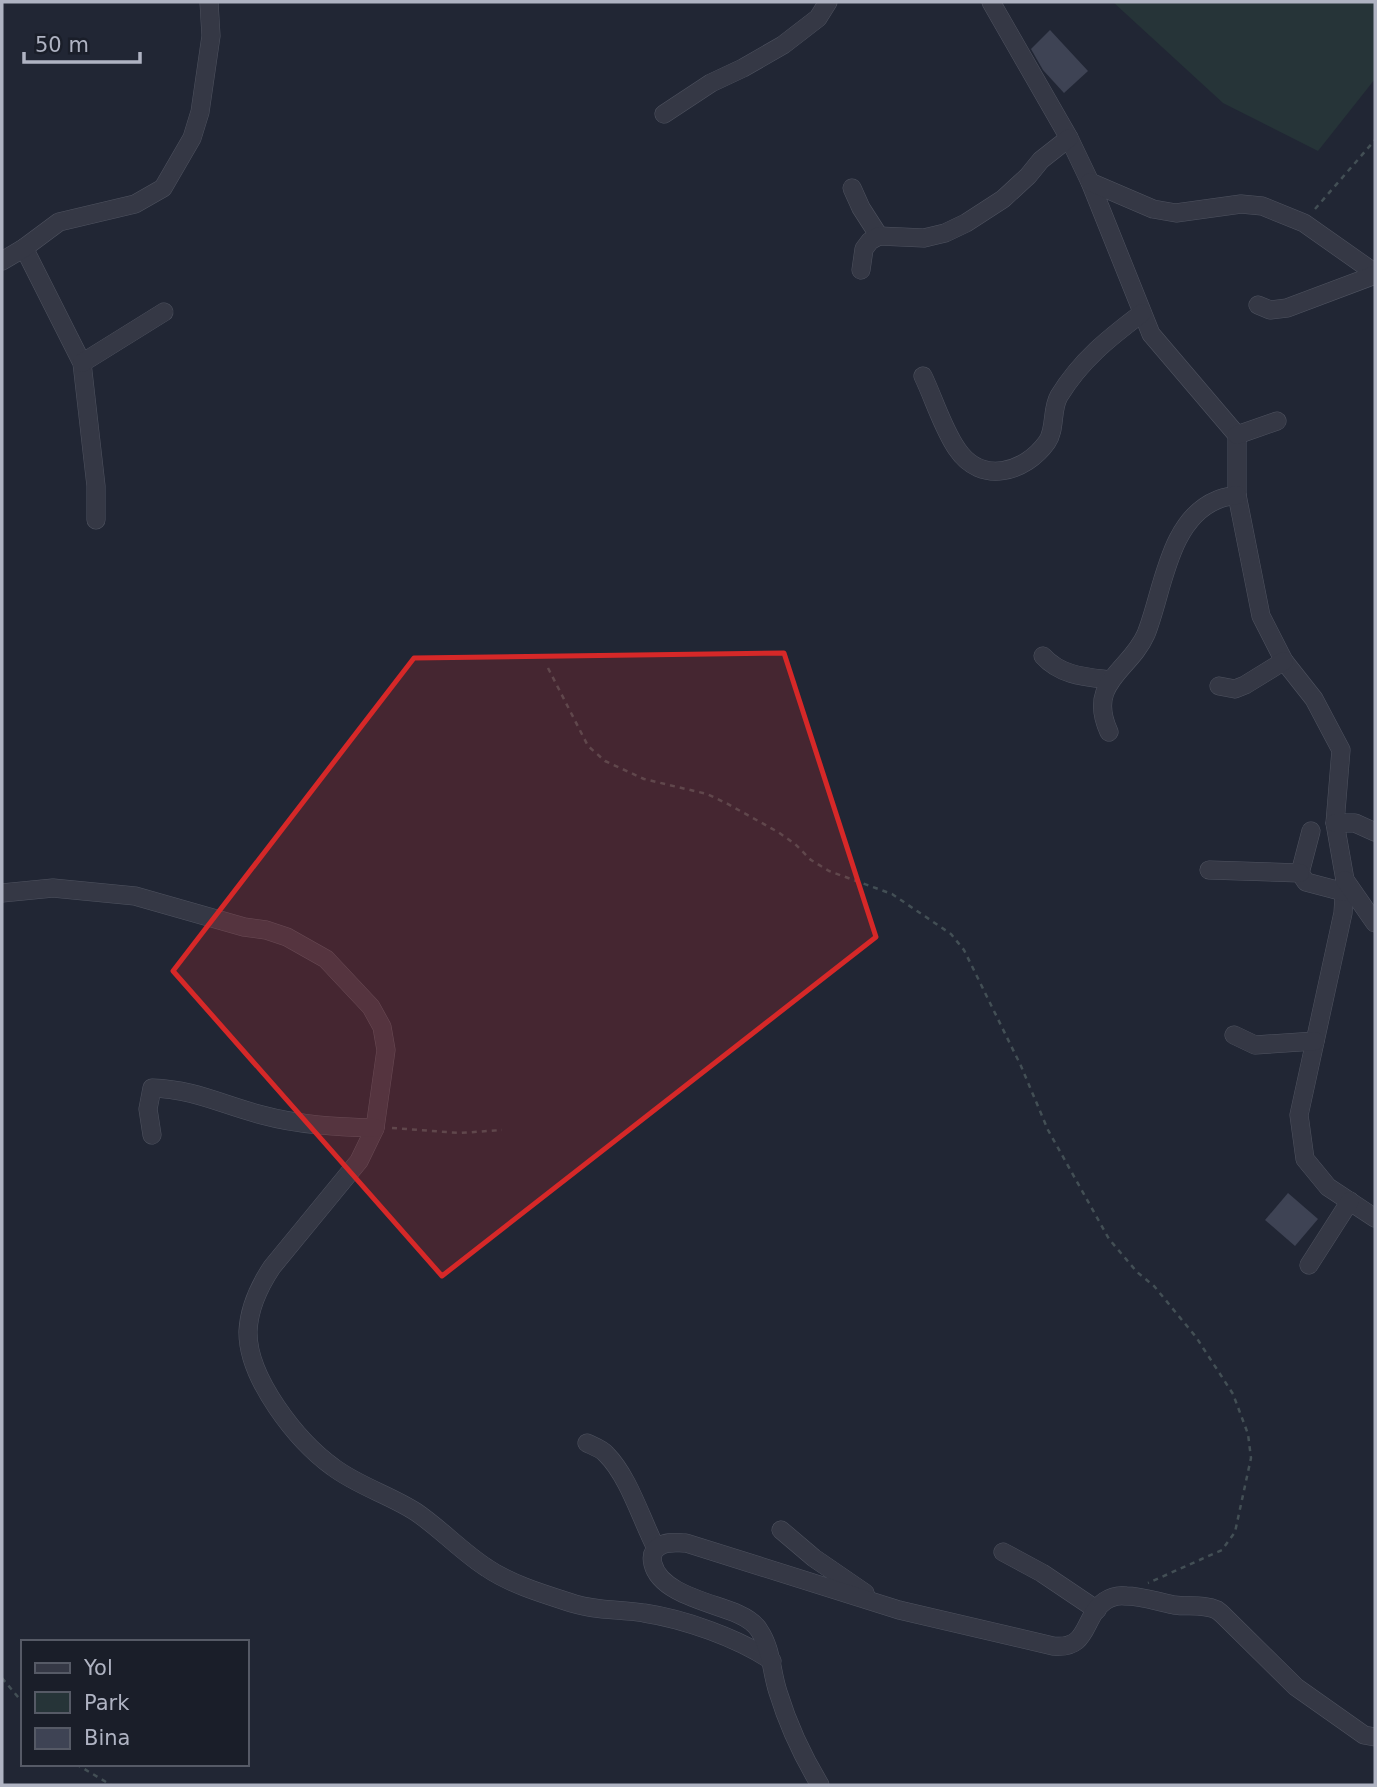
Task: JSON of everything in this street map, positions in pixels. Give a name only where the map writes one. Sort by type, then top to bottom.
[{"type":"street","points":[[2,261],[59,222],[135,204],[163,188],[192,138],[203,101],[211,36],[209,2]]},
{"type":"street","points":[[664,114],[711,83],[783,45],[818,18],[828,2]]},
{"type":"street","points":[[992,2],[1069,138],[1134,287],[1151,334],[1237,435],[1237,495],[1261,616],[1284,661],[1314,699],[1341,750],[1335,823],[1345,886],[1343,912],[1299,1115],[1305,1159],[1328,1187],[1375,1218]]},
{"type":"street","points":[[861,270],[864,249],[870,241],[879,236],[924,238],[945,233],[966,223],[1003,199],[1028,176],[1041,159],[1069,138]]},
{"type":"street","points":[[1090,182],[1153,209],[1176,213],[1241,204],[1262,206],[1304,223],[1375,274]]},
{"type":"street","points":[[852,188],[879,236]]},
{"type":"street","points":[[24,248],[82,363],[96,486],[96,520]]},
{"type":"street","points":[[1258,305],[1270,310],[1287,307],[1375,274]]},
{"type":"street","points":[[82,363],[164,312]]},
{"type":"street","points":[[923,376],[957,449],[973,464],[993,472],[1004,472],[1015,468],[1041,449],[1048,440],[1054,408],[1065,388],[1098,347],[1142,313]]},
{"type":"street","points":[[1237,435],[1276,421]]},
{"type":"street","points":[[1109,732],[1102,712],[1103,701],[1111,680],[1145,636],[1164,573],[1183,531],[1196,515],[1215,500],[1237,495]]},
{"type":"street","points":[[1043,656],[1050,664],[1069,674],[1111,680]]},
{"type":"street","points":[[1219,686],[1235,689],[1284,661]]},
{"type":"street","points":[[1335,823],[1355,823],[1375,832]]},
{"type":"street","points":[[1311,831],[1300,873],[1306,882],[1345,886],[1375,923]]},
{"type":"street","points":[[1209,870],[1300,873]]},
{"type":"street","points":[[2,893],[53,888],[135,896],[276,933],[308,947],[326,959],[365,998],[382,1027],[386,1060],[375,1128],[359,1161],[267,1276],[250,1317],[248,1338],[254,1361],[268,1392],[317,1455],[335,1469],[413,1510],[500,1576],[578,1605],[646,1613],[679,1621],[754,1650],[772,1661]]},
{"type":"street","points":[[1234,1035],[1255,1045],[1315,1041]]},
{"type":"street","points":[[152,1135],[148,1109],[152,1088],[175,1088],[197,1093],[262,1115],[309,1125],[375,1128]]},
{"type":"street","points":[[1309,1265],[1350,1201]]},
{"type":"street","points":[[587,1443],[606,1453],[656,1548]]},
{"type":"street","points":[[782,1530],[814,1559],[886,1606]]},
{"type":"street","points":[[820,1785],[788,1724],[764,1638],[751,1621],[678,1591],[660,1578],[654,1569],[652,1558],[656,1548],[664,1543],[686,1543],[886,1606],[1064,1648],[1074,1644],[1103,1602],[1112,1597],[1123,1595],[1217,1610],[1306,1695],[1364,1735],[1375,1737]]},
{"type":"street","points":[[1003,1552],[1042,1573],[1097,1610]]},
{"type":"path","points":[[1304,223],[1375,140]]},
{"type":"path","points":[[548,668],[588,746],[605,761],[644,779],[707,794],[726,803],[778,832],[811,860],[829,871],[892,894],[951,934],[964,950],[1021,1066],[1048,1130],[1109,1239],[1137,1272],[1154,1286],[1196,1337],[1233,1394],[1248,1434],[1251,1458],[1235,1532],[1223,1550],[1147,1583]]},
{"type":"path","points":[[375,1128],[460,1133],[502,1130]]},
{"type":"path","points":[[2,1678],[21,1701]]},
{"type":"path","points":[[79,1766],[111,1785]]},
{"type":"highlighted area","points":[[784,653],[876,937],[442,1276],[173,971],[414,658]]},
{"type":"green space","points":[[1113,2],[1375,2],[1375,79],[1318,151],[1223,103]]},
{"type":"building","points":[[1050,30],[1088,71],[1064,93],[1043,70],[1031,49]]},
{"type":"building","points":[[1288,1193],[1318,1219],[1295,1246],[1265,1220]]}]
